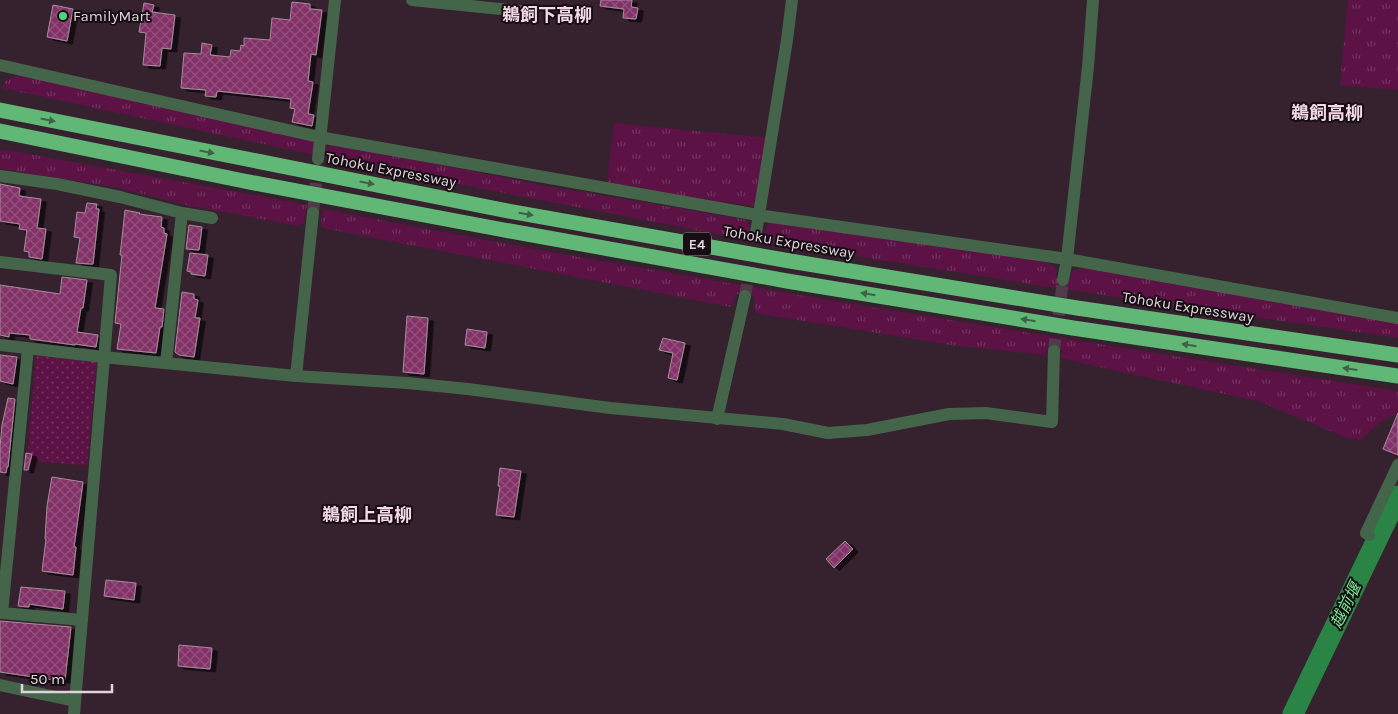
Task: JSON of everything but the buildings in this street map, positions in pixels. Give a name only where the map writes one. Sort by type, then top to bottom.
[{"type":"highway","name":"Tohoku Expressway","points":[[0,110],[508,211],[780,259],[1076,308],[1398,355]]},
{"type":"highway","name":"E4","points":[[0,131],[254,183],[494,229],[787,281],[1102,332],[1398,376]]},
{"type":"street","points":[[318,159],[336,0]]},
{"type":"street","points":[[412,0],[530,12]]},
{"type":"street","points":[[756,233],[792,0]]},
{"type":"street","points":[[1063,280],[1067,259],[1088,67],[1093,0]]},
{"type":"street","points":[[0,65],[320,137],[758,215],[1067,259],[1398,318]]},
{"type":"street","points":[[0,176],[57,184],[120,197],[182,213],[212,218]]},
{"type":"street","points":[[166,363],[182,213]]},
{"type":"street","points":[[296,376],[313,213]]},
{"type":"street","points":[[0,262],[111,275],[75,708],[0,685]]},
{"type":"street","points":[[717,419],[745,296]]},
{"type":"street","points":[[0,345],[296,376],[468,389],[610,408],[782,424],[828,433],[868,430],[949,414],[986,413],[1052,422],[1054,351]]},
{"type":"street","points":[[28,348],[2,613],[82,620]]},
{"type":"street","points":[[1369,535],[1366,533],[1398,465]]},
{"type":"green space","points":[[1348,0],[1398,0],[1398,90],[1340,85]]},
{"type":"green space","points":[[21,75],[313,140],[316,147],[314,155],[2,88],[9,79]]},
{"type":"green space","points":[[614,123],[769,138],[757,206],[705,200],[607,184]]},
{"type":"green space","points":[[334,144],[541,185],[747,220],[751,232],[763,235],[769,223],[774,221],[1045,262],[1055,267],[1057,280],[1068,282],[1072,272],[1078,269],[1089,268],[1398,320],[1398,338],[1055,288],[706,232],[323,156],[327,148]]},
{"type":"green space","points":[[0,150],[307,205],[304,223],[298,226],[181,204],[120,188],[2,169],[0,168]]},
{"type":"green space","points":[[323,209],[725,283],[1398,391],[1398,411],[1396,415],[1383,420],[1360,440],[1347,438],[1258,401],[1061,358],[1062,350],[1047,348],[1045,355],[951,345],[755,313],[754,296],[737,294],[731,307],[323,228],[321,223]]},
{"type":"green space","points":[[36,354],[97,359],[87,466],[27,460]]},
{"type":"waterway","name":"越前堰","points":[[1293,714],[1398,496]]},
{"type":"tunnel","points":[[313,213],[318,164]]},
{"type":"tunnel","points":[[745,296],[756,233]]},
{"type":"tunnel","points":[[1054,351],[1063,280]]},
{"type":"place","name":"FamilyMart","points":[[63,16]]},
{"type":"district","name":"鵜飼下高柳","points":[[547,15]]},
{"type":"district","name":"鵜飼高柳","points":[[1327,113]]},
{"type":"district","name":"鵜飼上高柳","points":[[367,515]]}]
